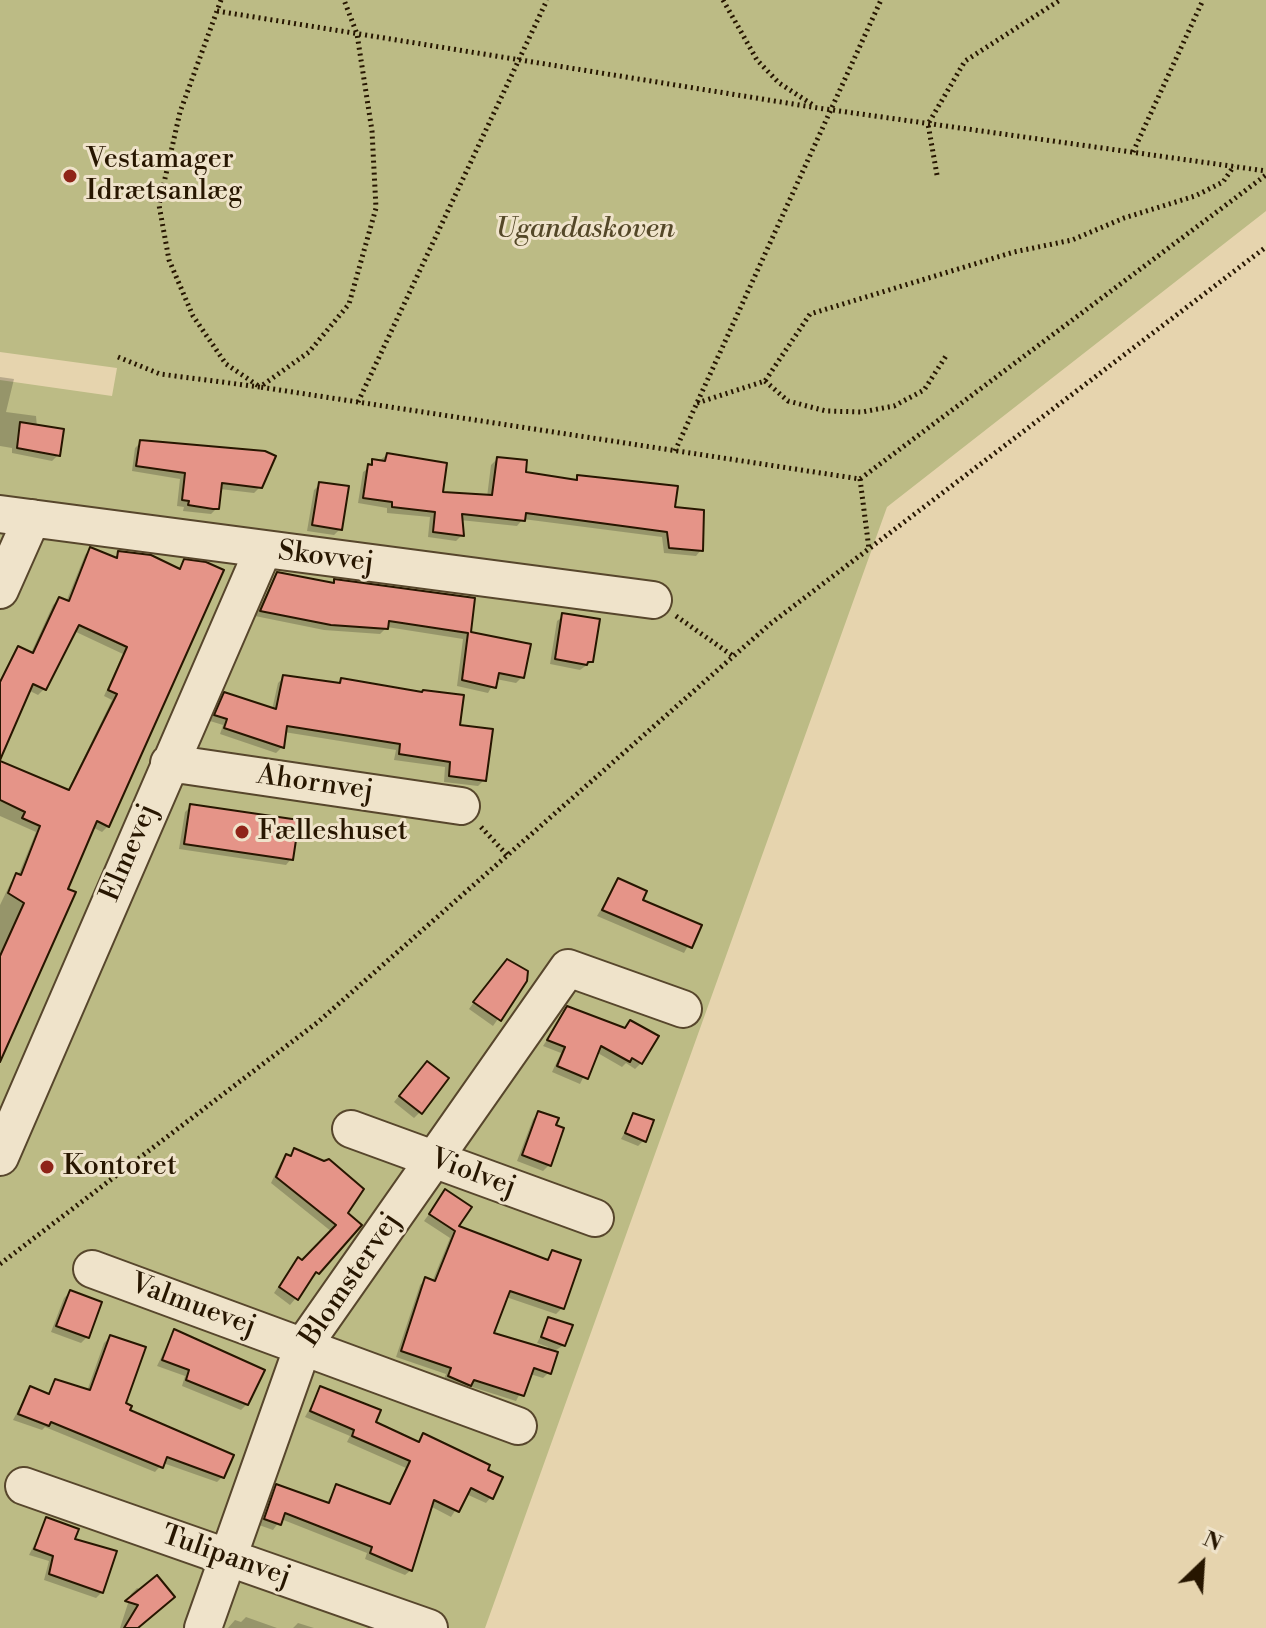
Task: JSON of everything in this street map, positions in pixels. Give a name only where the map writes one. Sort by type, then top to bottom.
[{"type":"lane","name":"Skovvej","points":[[16,516],[653,600]]},
{"type":"lane","points":[[0,590],[16,516]]},
{"type":"lane","name":"Elmevej","points":[[0,1157],[263,550]]},
{"type":"lane","name":"Ahornvej","points":[[169,763],[461,806]]},
{"type":"lane","name":"Blomstervej","points":[[203,1628],[303,1346],[568,968],[683,1009]]},
{"type":"lane","name":"Violvej","points":[[351,1129],[595,1218]]},
{"type":"lane","name":"Valmuevej","points":[[92,1269],[518,1426]]},
{"type":"lane","name":"Tulipanvej","points":[[24,1486],[429,1628]]},
{"type":"path","points":[[221,0],[180,112],[159,205],[169,260],[193,316],[226,364],[260,387]]},
{"type":"path","points":[[260,387],[309,352],[349,304],[376,208],[372,131],[357,34],[344,0]]},
{"type":"path","points":[[358,402],[547,0]]},
{"type":"path","points":[[723,0],[757,60],[779,83],[818,108]]},
{"type":"path","points":[[675,451],[881,0]]},
{"type":"path","points":[[1048,0],[1049,9]]},
{"type":"path","points":[[937,175],[928,124],[965,61],[1060,0]]},
{"type":"path","points":[[1133,152],[1203,0]]},
{"type":"path","points":[[217,11],[818,108],[1266,173]]},
{"type":"path","points":[[697,403],[765,381],[810,314],[1014,252],[1072,240],[1124,218],[1195,196],[1223,182],[1234,166]]},
{"type":"path","points":[[118,357],[160,374],[860,479],[1266,173]]},
{"type":"path","points":[[0,1264],[318,1022],[733,656],[1266,247]]},
{"type":"path","points":[[765,381],[788,401],[826,411],[862,412],[894,406],[924,390],[946,356]]},
{"type":"path","points":[[860,479],[869,549]]},
{"type":"path","points":[[653,600],[733,656]]},
{"type":"green space","name":"Ugandaskoven","points":[[0,0],[1266,0],[1266,211],[887,507],[485,1628],[0,1628],[0,380],[112,396],[117,368],[0,352]]},
{"type":"building","points":[[20,422],[64,429],[60,456],[17,448]]},
{"type":"building","points":[[140,440],[265,451],[276,456],[262,488],[222,483],[219,509],[213,509],[188,505],[189,501],[182,500],[185,473],[136,466]]},
{"type":"building","points":[[387,453],[447,463],[443,492],[492,495],[497,457],[527,460],[526,472],[577,480],[577,475],[678,486],[675,507],[704,510],[703,551],[669,548],[667,532],[526,513],[525,521],[462,514],[464,536],[433,532],[435,512],[392,507],[392,502],[363,498],[368,464],[372,465],[372,459],[385,461]]},
{"type":"building","points":[[319,482],[349,486],[342,530],[312,525]]},
{"type":"building","points":[[90,547],[117,558],[118,551],[151,555],[180,569],[184,559],[206,562],[224,570],[109,827],[97,821],[68,889],[76,892],[0,1062],[0,956],[24,903],[8,893],[16,873],[21,875],[40,826],[22,818],[25,812],[0,800],[0,761],[69,790],[117,694],[108,690],[127,647],[79,625],[46,690],[33,684],[0,760],[0,682],[18,646],[33,653],[59,597],[69,601]]},
{"type":"building","points":[[277,572],[334,583],[334,579],[475,598],[471,632],[531,644],[524,678],[499,673],[496,688],[462,680],[468,633],[389,621],[388,629],[331,625],[260,611]]},
{"type":"building","points":[[562,613],[600,619],[593,662],[587,665],[555,659]]},
{"type":"building","points":[[283,675],[340,683],[341,678],[422,692],[464,695],[460,725],[493,729],[486,781],[449,776],[450,762],[399,754],[400,744],[287,726],[284,748],[224,728],[227,719],[214,715],[224,692],[276,709]]},
{"type":"building","name":"Fælleshuset","points":[[190,804],[299,820],[293,860],[184,844]]},
{"type":"building","points":[[618,878],[647,891],[643,900],[702,925],[692,948],[602,910]]},
{"type":"building","points":[[507,959],[528,971],[527,981],[501,1021],[473,1002]]},
{"type":"building","points":[[567,1006],[625,1028],[630,1020],[659,1036],[642,1064],[632,1058],[630,1062],[601,1046],[588,1079],[557,1066],[565,1047],[547,1040]]},
{"type":"building","points":[[427,1061],[449,1078],[422,1114],[399,1096]]},
{"type":"building","points":[[538,1111],[559,1118],[556,1125],[564,1128],[551,1166],[522,1155]]},
{"type":"building","points":[[633,1113],[654,1120],[646,1142],[625,1133]]},
{"type":"building","points":[[294,1148],[324,1161],[329,1159],[364,1189],[348,1213],[362,1225],[319,1274],[316,1272],[298,1300],[279,1287],[298,1257],[302,1260],[336,1225],[276,1177],[286,1154],[291,1156]]},
{"type":"building","points":[[445,1189],[472,1207],[459,1226],[548,1260],[552,1250],[581,1260],[564,1309],[510,1291],[494,1333],[558,1352],[551,1374],[534,1368],[524,1396],[474,1380],[471,1386],[448,1376],[451,1368],[401,1351],[425,1277],[435,1281],[455,1231],[429,1214]]},
{"type":"building","points":[[70,1290],[102,1302],[89,1338],[56,1326]]},
{"type":"building","points":[[548,1317],[573,1325],[565,1346],[541,1337]]},
{"type":"building","points":[[174,1329],[265,1370],[248,1405],[186,1380],[189,1370],[162,1360]]},
{"type":"building","points":[[110,1335],[146,1347],[126,1403],[132,1406],[130,1410],[234,1455],[224,1478],[167,1457],[163,1468],[51,1422],[49,1426],[18,1414],[30,1386],[49,1394],[55,1379],[90,1390]]},
{"type":"building","points":[[320,1386],[381,1410],[376,1422],[419,1442],[423,1433],[490,1465],[488,1470],[503,1477],[493,1499],[471,1488],[459,1512],[434,1500],[412,1571],[370,1553],[372,1547],[285,1513],[281,1525],[264,1519],[276,1484],[329,1503],[336,1484],[390,1504],[410,1461],[352,1436],[354,1430],[310,1411]]},
{"type":"building","points":[[46,1517],[79,1529],[75,1539],[117,1551],[103,1593],[49,1574],[53,1556],[34,1549]]},
{"type":"building","points":[[157,1575],[175,1597],[138,1628],[124,1628],[138,1605],[125,1601]]},
{"type":"place","name":"Vestamager Idrætsanlæg","points":[[70,176]]},
{"type":"place","name":"Fælleshuset","points":[[242,832]]},
{"type":"place","name":"Kontoret","points":[[47,1167]]}]
